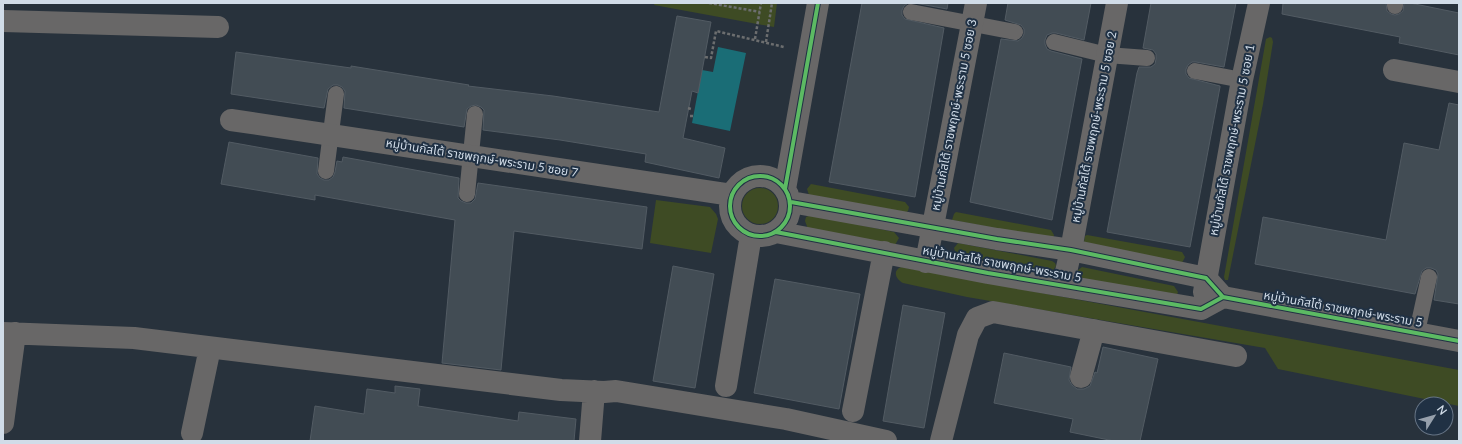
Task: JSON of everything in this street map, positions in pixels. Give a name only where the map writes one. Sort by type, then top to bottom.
[{"type":"street","points":[[776,232],[788,220],[790,211],[788,196],[818,3]]},
{"type":"street","name":"หมู่บ้านกัสโต้ ราชพฤกษ์-พระราม 5 ซอย 3","points":[[932,227],[976,3]]},
{"type":"street","name":"หมู่บ้านกัสโต้ ราชพฤกษ์-พระราม 5 ซอย 2","points":[[1071,250],[1117,3]]},
{"type":"street","name":"หมู่บ้านกัสโต้ ราชพฤกษ์-พระราม 5 ซอย 1","points":[[1206,278],[1242,80],[1259,3]]},
{"type":"street","points":[[3,21],[218,27]]},
{"type":"street","points":[[1394,70],[1459,82]]},
{"type":"street","name":"หมู่บ้านกัสโต้ ราชพฤกษ์-พระราม 5 ซอย 7","points":[[231,120],[732,195]]},
{"type":"street","name":"หมู่บ้านกัสโต้ ราชพฤกษ์-พระราม 5","points":[[732,195],[743,181],[752,177],[760,176],[772,178],[788,196],[932,227],[1071,250],[1206,278]]},
{"type":"street","points":[[726,386],[751,235],[739,227],[734,220],[730,204],[732,195]]},
{"type":"street","name":"หมู่บ้านกัสโต้ ราชพฤกษ์-พระราม 5","points":[[926,262],[932,227]]},
{"type":"street","name":"หมู่บ้านกัสโต้ ราชพฤกษ์-พระราม 5","points":[[751,235],[761,236],[776,232],[884,252],[926,262],[1201,309]]},
{"type":"street","name":"หมู่บ้านกัสโต้ ราชพฤกษ์-พระราม 5","points":[[1063,285],[1071,250]]},
{"type":"street","points":[[853,410],[884,252]]},
{"type":"street","points":[[1201,309],[1222,297],[1206,278]]},
{"type":"street","points":[[1201,309],[1206,278]]},
{"type":"street","name":"หมู่บ้านกัสโต้ ราชพฤกษ์-พระราม 5","points":[[1222,297],[1459,340]]},
{"type":"street","points":[[940,441],[968,335],[977,318],[993,312],[1236,356]]},
{"type":"street","points":[[1081,377],[1094,330]]},
{"type":"street","points":[[3,423],[9,333],[134,338],[561,390],[594,392],[616,391],[786,419],[886,441]]},
{"type":"street","points":[[192,433],[210,348]]},
{"type":"street","points":[[590,441],[594,392]]},
{"type":"lane","points":[[911,12],[1014,32]]},
{"type":"lane","points":[[1054,42],[1107,55],[1147,58]]},
{"type":"lane","points":[[1194,71],[1242,80]]},
{"type":"lane","points":[[326,171],[336,94]]},
{"type":"lane","points":[[467,194],[475,114]]},
{"type":"lane","points":[[1418,332],[1429,277]]},
{"type":"path","points":[[709,3],[726,4],[760,12]]},
{"type":"path","points":[[755,39],[761,3]]},
{"type":"path","points":[[705,57],[711,58],[716,31],[766,42],[772,3]]},
{"type":"green space","points":[[655,3],[777,3],[774,27],[654,5]]},
{"type":"green space","points":[[1270,37],[1272,38],[1273,42],[1263,104],[1228,280],[1225,280],[1224,277],[1266,39]]},
{"type":"green space","points":[[811,184],[905,202],[909,207],[908,211],[905,213],[809,195],[807,189]]},
{"type":"green space","points":[[760,188],[770,191],[775,196],[778,206],[775,216],[770,221],[760,224],[750,221],[745,216],[742,206],[745,196],[750,191]]},
{"type":"green space","points":[[656,200],[710,207],[718,219],[711,253],[650,243]]},
{"type":"green space","points":[[956,212],[1051,230],[1054,235],[1053,239],[952,220]]},
{"type":"green space","points":[[811,215],[894,232],[899,238],[895,245],[808,229],[805,221],[806,217]]},
{"type":"green space","points":[[1087,235],[1182,252],[1185,257],[1182,263],[1084,242],[1085,236]]},
{"type":"green space","points":[[958,243],[1052,261],[1056,266],[1052,272],[956,254],[954,248]]},
{"type":"green space","points":[[901,267],[1459,370],[1459,406],[1454,405],[1454,396],[1414,397],[1278,369],[1265,348],[967,297],[903,283],[896,275],[898,269]]},
{"type":"green space","points":[[1082,267],[1174,286],[1178,292],[1177,295],[1081,279],[1078,276],[1077,271]]},
{"type":"water","points":[[718,47],[746,53],[730,131],[692,123],[702,70],[713,72]]},
{"type":"building","points":[[862,3],[908,3],[902,10],[902,15],[905,19],[944,28],[915,197],[829,182]]},
{"type":"building","points":[[915,3],[948,3],[947,9]]},
{"type":"building","points":[[1008,3],[1091,3],[1084,40],[1052,33],[1047,35],[1045,40],[1047,49],[1082,59],[1052,220],[970,202],[1001,39],[1018,41],[1024,34],[1024,29],[1021,25],[1005,20]]},
{"type":"building","points":[[1151,3],[1236,3],[1224,67],[1192,62],[1186,69],[1186,74],[1189,78],[1220,86],[1190,247],[1107,232],[1137,73],[1139,67],[1151,67],[1155,64],[1156,59],[1156,54],[1153,50],[1143,48]]},
{"type":"building","points":[[1283,3],[1386,3],[1387,11],[1395,15],[1403,11],[1404,3],[1410,3],[1459,13],[1459,55],[1399,43],[1400,37],[1282,14]]},
{"type":"building","points":[[677,16],[711,22],[698,93],[692,91],[683,138],[725,148],[719,178],[645,162],[646,154],[560,140],[483,130],[484,110],[476,105],[467,109],[464,127],[344,108],[345,91],[338,85],[333,85],[328,89],[324,108],[231,94],[236,52],[351,68],[351,66],[469,85],[468,86],[553,96],[659,112]]},
{"type":"building","points":[[1449,103],[1459,105],[1459,304],[1434,300],[1438,274],[1436,270],[1431,268],[1426,268],[1422,271],[1415,294],[1255,264],[1263,217],[1386,240],[1404,143],[1439,150]]},
{"type":"building","points":[[229,142],[318,158],[317,174],[324,180],[329,180],[333,177],[337,161],[342,162],[343,157],[459,178],[458,198],[466,203],[471,203],[475,199],[478,183],[647,207],[642,249],[514,231],[501,370],[442,363],[455,220],[315,195],[315,200],[221,184]]},
{"type":"building","points":[[673,266],[714,274],[695,388],[653,381]]},
{"type":"building","points":[[775,279],[860,294],[839,409],[754,393]]},
{"type":"building","points":[[903,305],[945,313],[924,428],[883,421]]},
{"type":"building","points":[[1103,347],[1158,359],[1140,441],[1114,441],[1070,432],[1073,419],[994,403],[1004,353],[1071,367],[1069,380],[1077,389],[1084,389],[1090,386],[1095,372],[1097,373]]},
{"type":"building","points":[[395,386],[420,389],[418,406],[518,421],[519,412],[576,419],[574,441],[310,441],[315,406],[364,414],[367,389],[395,393]]},
{"type":"cycle path","points":[[785,189],[818,3]]},
{"type":"cycle path","points":[[760,176],[777,181],[785,189],[790,206],[785,223],[777,231],[760,236],[743,231],[735,223],[730,206],[735,189],[743,181],[760,176]]},
{"type":"cycle path","points":[[791,202],[997,239],[1071,250],[1206,278],[1223,297],[1459,341]]},
{"type":"cycle path","points":[[776,232],[988,273],[1201,309],[1223,297]]}]
